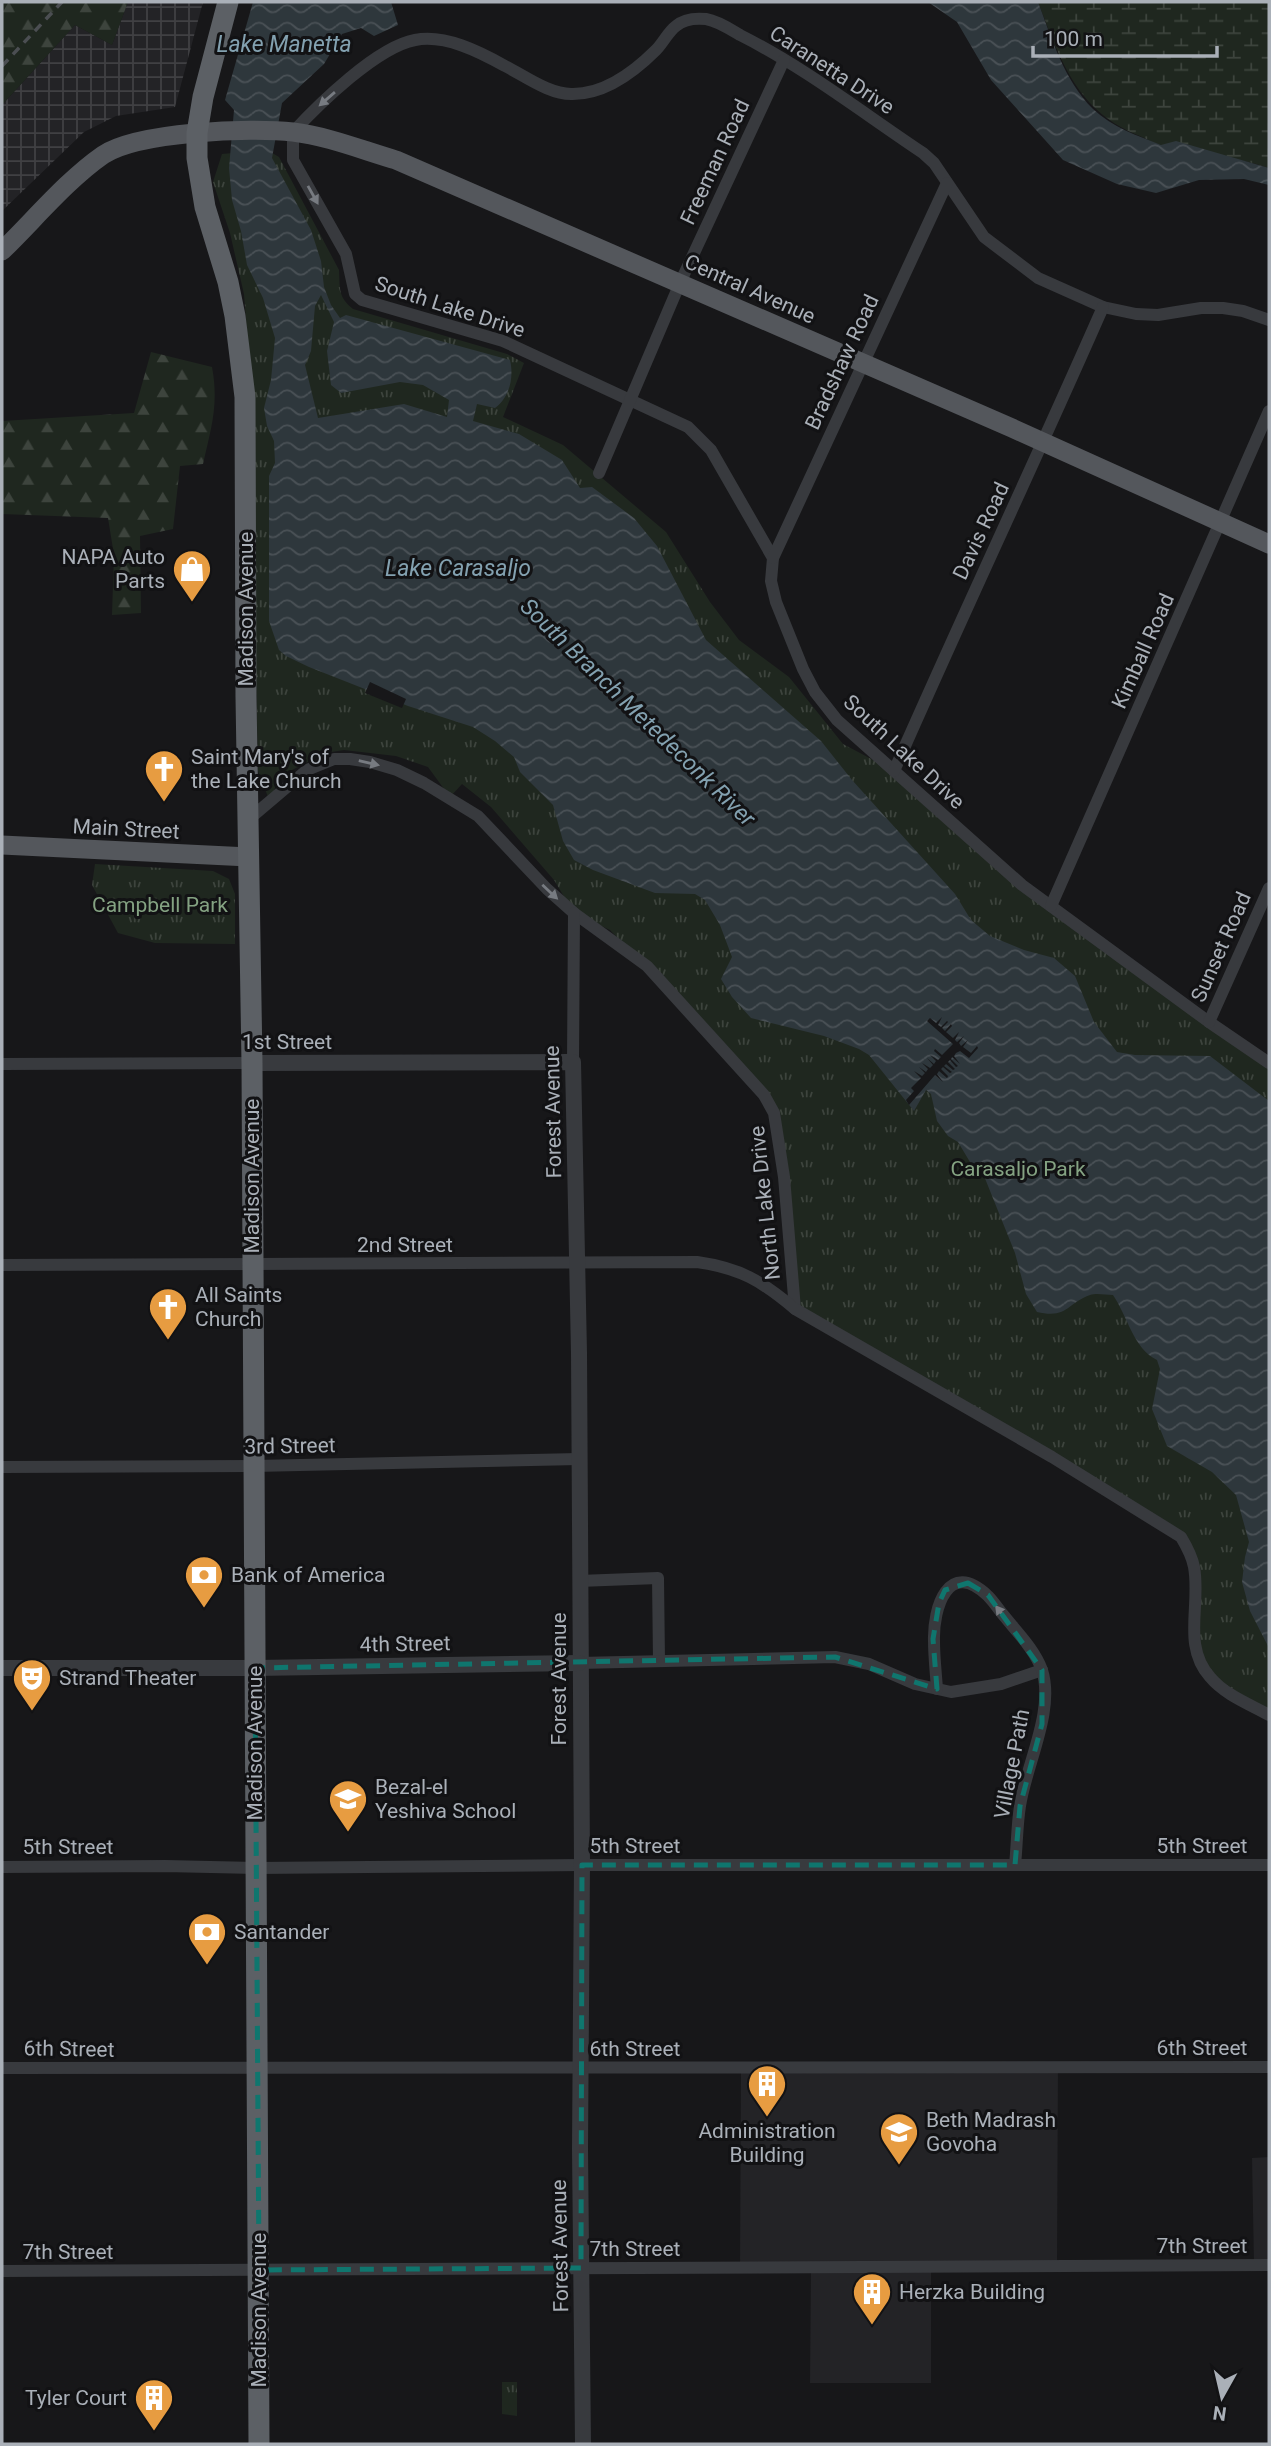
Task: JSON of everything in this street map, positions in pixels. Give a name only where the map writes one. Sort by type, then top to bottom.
[{"type":"highway","name":"Madison Avenue","points":[[228,2],[203,97],[197,158],[205,207],[228,282],[245,397],[252,1063],[260,2444]]},
{"type":"main road","name":"Central Avenue","points":[[2,251],[83,172],[105,154],[129,144],[201,132],[291,132],[345,144],[396,160],[862,362],[1269,544]]},
{"type":"main road","name":"Main Street","points":[[2,845],[249,857]]},
{"type":"street","name":"Caranetta Drive","points":[[291,132],[364,67],[416,39],[466,46],[547,88],[572,95],[607,87],[638,67],[675,26],[688,19],[707,19],[784,60],[923,153],[934,163],[984,237],[1038,278],[1103,307],[1158,315],[1201,308],[1223,308],[1243,311],[1269,320]]},
{"type":"street","name":"Freeman Road","points":[[599,473],[680,283],[784,60]]},
{"type":"street","name":"South Lake Drive","points":[[291,132],[293,160],[346,254],[355,294],[362,300],[503,341],[688,427],[710,450],[731,482],[773,558],[771,580],[776,601],[803,669],[815,692],[837,720],[1022,884],[1269,1063]]},
{"type":"street","name":"Bradshaw Road","points":[[773,558],[947,183]]},
{"type":"street","name":"Davis Road","points":[[894,771],[1103,307]]},
{"type":"street","name":"Kimball Road","points":[[1051,906],[1269,411]]},
{"type":"street","name":"North Lake Drive","points":[[248,820],[307,770],[321,763],[349,759],[397,770],[478,816],[547,889],[574,913],[647,966],[764,1095],[774,1113],[783,1177],[795,1309],[1052,1457],[1181,1537],[1190,1553],[1194,1569],[1193,1633],[1197,1659],[1210,1678],[1269,1715]]},
{"type":"street","name":"Sunset Road","points":[[1209,1022],[1269,888]]},
{"type":"street","name":"Forest Avenue","points":[[574,913],[573,1062],[582,1865],[583,2444]]},
{"type":"street","name":"1st Street","points":[[2,1064],[573,1062]]},
{"type":"street","name":"2nd Street","points":[[2,1265],[697,1262],[727,1266],[768,1286],[795,1309]]},
{"type":"street","name":"3rd Street","points":[[2,1467],[253,1466],[579,1459]]},
{"type":"street","points":[[579,1581],[658,1578],[659,1661]]},
{"type":"street","points":[[937,1689],[933,1639],[939,1603],[945,1590],[956,1582],[968,1583],[988,1595],[1029,1648],[1042,1670]]},
{"type":"street","name":"Village Path","points":[[808,1658],[835,1657],[869,1664],[915,1684],[951,1692],[991,1686],[1042,1670],[1042,1724],[1020,1806],[1016,1865]]},
{"type":"street","name":"4th Street","points":[[2,1668],[255,1668],[808,1658]]},
{"type":"street","name":"5th Street","points":[[2,1867],[1269,1865]]},
{"type":"street","name":"6th Street","points":[[2,2068],[1269,2067]]},
{"type":"street","name":"7th Street","points":[[2,2271],[1269,2264]]},
{"type":"highlighted area","points":[[968,1583],[988,1595],[1042,1670],[1042,1724],[1020,1806],[1015,1865],[582,1865],[581,2268],[259,2270],[255,1668],[835,1657],[937,1689],[933,1639],[939,1603],[945,1590]]},
{"type":"shaded area","points":[[128,2],[203,2],[175,107],[116,116],[84,132],[2,211],[2,105],[75,25],[112,45]]},
{"type":"shaded area","name":"Beth Madrash Govoha","points":[[1058,2067],[1057,2266],[931,2267],[931,2383],[810,2383],[811,2266],[740,2267],[741,2068]]},
{"type":"shaded area","points":[[1269,2157],[1269,2265],[1254,2265],[1252,2158]]},
{"type":"green space","points":[[2,2],[128,2],[112,45],[75,25],[2,105]]},
{"type":"green space","points":[[1038,2],[1269,2],[1269,168],[1161,145],[1115,123],[1084,96],[1072,79]]},
{"type":"green space","name":"Lake Carasaljo","points":[[267,150],[279,157],[339,270],[341,292],[348,305],[353,309],[507,354],[524,363],[503,417],[563,445],[666,532],[710,602],[739,640],[789,677],[843,744],[894,771],[1022,885],[1269,1063],[1269,1715],[1229,1693],[1197,1659],[1195,1589],[1181,1537],[795,1309],[774,1113],[610,930],[574,913],[554,880],[491,807],[462,784],[450,797],[428,767],[396,756],[344,750],[325,753],[292,770],[277,782],[270,802],[258,771],[250,371],[244,294],[230,233],[213,182],[222,154]]},
{"type":"green space","points":[[151,352],[212,367],[215,393],[213,416],[203,464],[180,466],[173,529],[140,536],[141,613],[112,615],[114,555],[108,518],[2,514],[2,421],[134,413]]},
{"type":"green space","name":"Campbell Park","points":[[95,864],[213,871],[229,879],[235,894],[235,944],[155,943],[118,933],[92,885]]},
{"type":"green space","points":[[502,2382],[517,2382],[517,2416],[502,2414]]},
{"type":"water","name":"Lake Carasaljo","points":[[253,2],[391,2],[398,25],[374,36],[361,28],[342,34],[324,64],[282,103],[272,158],[311,230],[321,261],[324,287],[340,318],[346,315],[510,360],[511,380],[504,398],[495,408],[477,404],[473,421],[519,434],[562,460],[580,488],[592,487],[634,518],[657,546],[706,640],[821,741],[852,780],[955,894],[971,920],[990,936],[1024,950],[1054,958],[1075,976],[1094,1022],[1117,1052],[1135,1055],[1210,1056],[1269,1101],[1269,1648],[1250,1611],[1242,1582],[1249,1542],[1236,1495],[1212,1472],[1167,1446],[1152,1409],[1160,1369],[1157,1360],[1136,1340],[1113,1295],[1090,1295],[1061,1312],[1037,1312],[1026,1294],[1015,1253],[980,1166],[970,1162],[958,1142],[948,1136],[937,1121],[931,1094],[926,1090],[914,1111],[869,1055],[859,1049],[824,1036],[751,1018],[732,997],[721,979],[732,957],[720,925],[705,900],[695,894],[655,893],[574,860],[563,841],[553,805],[520,772],[514,757],[495,741],[473,727],[408,706],[309,667],[279,650],[269,621],[269,476],[275,463],[274,441],[267,426],[264,408],[271,380],[275,338],[263,298],[247,265],[232,200],[229,168],[234,110],[225,100]],"holes":[[[321,295],[334,322],[327,351],[331,385],[341,393],[400,382],[423,385],[449,400],[447,417],[404,404],[318,418],[305,365],[311,351],[315,306]]]},
{"type":"water","points":[[928,2],[1038,2],[1074,85],[1100,115],[1161,145],[1176,141],[1269,168],[1269,185],[1244,179],[1199,180],[1156,193],[1117,184],[1063,160],[991,80],[957,22]]},
{"type":"pier","points":[[370,682],[406,699],[402,708],[365,693]]},
{"type":"pier","points":[[942,1017],[938,1025],[941,1027],[947,1021],[942,1028],[945,1031],[951,1024],[946,1032],[953,1038],[959,1032],[955,1040],[957,1042],[964,1036],[959,1043],[961,1046],[968,1040],[963,1047],[971,1053],[977,1046],[978,1048],[969,1058],[960,1051],[956,1053],[954,1056],[960,1064],[952,1057],[958,1066],[950,1060],[948,1062],[955,1069],[946,1064],[944,1066],[952,1072],[943,1067],[941,1069],[947,1078],[939,1071],[937,1074],[943,1082],[935,1075],[909,1105],[906,1100],[914,1091],[911,1088],[921,1078],[914,1071],[922,1076],[925,1073],[919,1067],[926,1072],[928,1069],[922,1063],[930,1068],[933,1065],[927,1058],[934,1064],[936,1061],[930,1055],[938,1060],[941,1057],[935,1049],[942,1055],[953,1044],[927,1021],[930,1018],[936,1023]]},
{"type":"railway","points":[[2,66],[62,2]]},
{"type":"place","name":"NAPA Auto Parts","points":[[192,603]]},
{"type":"place","name":"Saint Mary's of the Lake Church","points":[[164,803]]},
{"type":"place","name":"All Saints Church","points":[[168,1341]]},
{"type":"place","name":"Bank of America","points":[[204,1609]]},
{"type":"place","name":"Strand Theater","points":[[32,1712]]},
{"type":"place","name":"Bezal-el Yeshiva School","points":[[348,1833]]},
{"type":"place","name":"Santander","points":[[207,1966]]},
{"type":"place","name":"Administration Building","points":[[767,2118]]},
{"type":"place","name":"Beth Madrash Govoha","points":[[899,2166]]},
{"type":"place","name":"Herzka Building","points":[[872,2326]]},
{"type":"place","name":"Tyler Court","points":[[154,2432]]},
{"type":"water label","name":"Lake Manetta","points":[[284,44]]},
{"type":"water label","name":"South Branch Metedeconk River","points":[[638,712]]},
{"type":"park label","name":"Carasaljo Park","points":[[1018,1169]]}]
